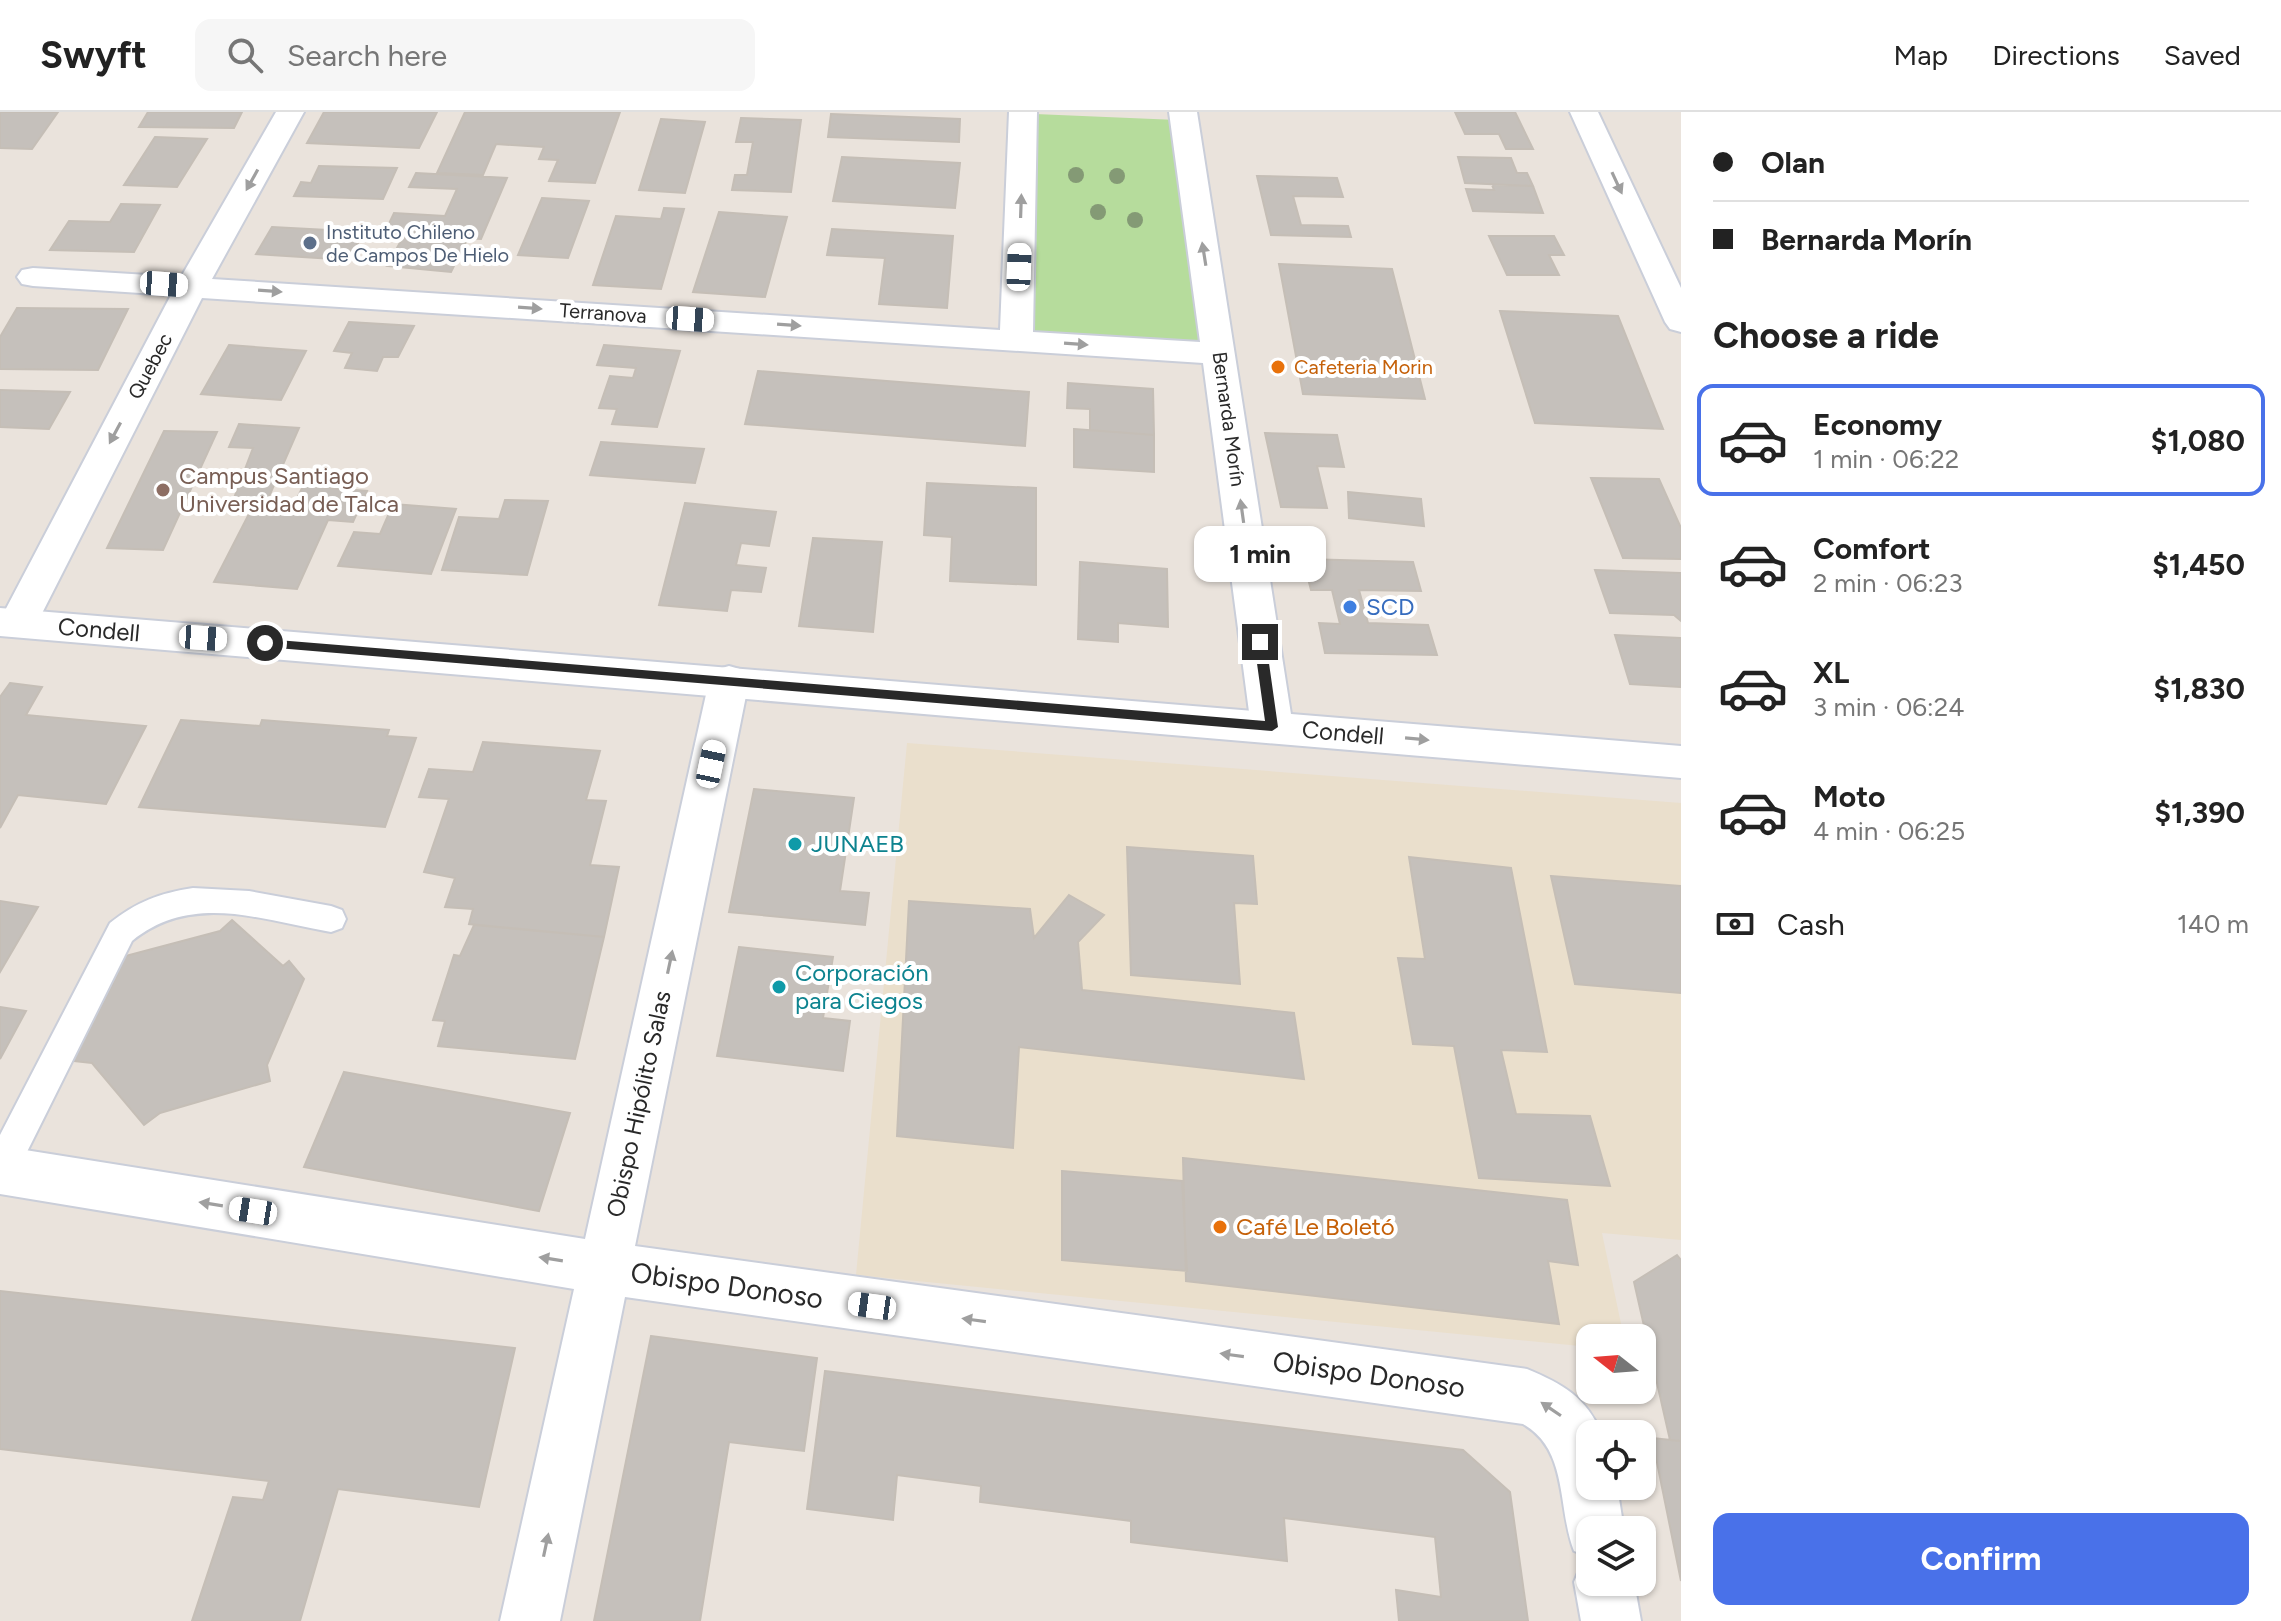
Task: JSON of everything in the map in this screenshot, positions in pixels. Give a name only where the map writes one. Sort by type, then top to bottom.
[{"type":"street","name":"Quebec","points":[[9,622],[290,112]]},
{"type":"street","points":[[1016,340],[1023,112]]},
{"type":"street","name":"Bernarda Morín","points":[[1183,112],[1272,727]]},
{"type":"street","points":[[1584,112],[1681,322]]},
{"type":"street","name":"Terranova","points":[[33,277],[1220,354]]},
{"type":"street","name":"Condell","points":[[9,622],[1681,762]]},
{"type":"street","name":"Obispo Hipólito Salas","points":[[530,1621],[729,681]]},
{"type":"street","name":"Obispo Donoso","points":[[0,1170],[604,1268],[1503,1393],[1544,1403],[1571,1427],[1578,1441],[1592,1516]]},
{"type":"street","points":[[1607,1596],[1611,1621]]},
{"type":"lane","points":[[0,1170],[121,932],[134,919],[160,904],[191,898],[331,919]]},
{"type":"shaded area","points":[[907,743],[1681,803],[1681,1240],[1602,1233],[1621,1324],[1576,1324],[1576,1346],[856,1275]]},
{"type":"green space","points":[[1035,114],[1177,120],[1204,343],[1030,332]]},
{"type":"building","points":[[0,112],[58,112],[32,149],[0,148]]},
{"type":"building","points":[[148,112],[242,112],[234,128],[139,127]]},
{"type":"building","points":[[324,112],[437,112],[419,148],[307,143]]},
{"type":"building","points":[[465,112],[620,112],[595,183],[549,181],[558,160],[539,159],[544,147],[496,144],[483,175],[437,173]]},
{"type":"building","points":[[1455,112],[1515,112],[1533,149],[1506,149],[1499,134],[1465,134]]},
{"type":"building","points":[[831,114],[960,119],[959,142],[828,137]]},
{"type":"building","points":[[741,118],[801,120],[791,192],[732,190],[735,175],[747,175],[753,142],[736,142]]},
{"type":"building","points":[[661,119],[705,122],[685,193],[639,190]]},
{"type":"building","points":[[155,137],[207,139],[177,187],[124,185]]},
{"type":"building","points":[[842,157],[960,163],[955,208],[833,201]]},
{"type":"building","points":[[1458,157],[1511,158],[1517,173],[1527,173],[1533,186],[1465,183]]},
{"type":"building","points":[[319,166],[397,168],[383,199],[294,196],[301,182],[311,183]]},
{"type":"building","points":[[416,173],[507,178],[481,239],[384,234],[394,213],[445,216],[457,189],[409,187]]},
{"type":"building","points":[[1257,176],[1337,178],[1343,197],[1293,196],[1301,225],[1348,226],[1351,237],[1271,235]]},
{"type":"building","points":[[1492,185],[1533,186],[1543,213],[1473,211],[1466,189],[1494,190]]},
{"type":"building","points":[[542,198],[589,201],[568,258],[518,255]]},
{"type":"building","points":[[121,204],[160,205],[134,252],[50,250],[69,221],[110,222]]},
{"type":"building","points":[[664,208],[684,209],[661,289],[593,285],[616,216],[661,219]]},
{"type":"building","points":[[719,212],[787,217],[765,297],[693,292]]},
{"type":"building","name":"Instituto Chileno de Campos De Hielo","points":[[272,227],[364,232],[349,260],[256,254]]},
{"type":"building","points":[[832,229],[953,236],[947,308],[879,304],[885,258],[827,255]]},
{"type":"building","points":[[1489,236],[1554,236],[1564,255],[1549,255],[1559,275],[1507,275]]},
{"type":"building","points":[[403,237],[466,242],[451,272],[387,266]]},
{"type":"building","points":[[1279,264],[1392,269],[1425,399],[1303,394]]},
{"type":"building","points":[[17,308],[128,309],[98,370],[0,369],[0,337]]},
{"type":"building","points":[[1500,311],[1618,316],[1663,429],[1535,423]]},
{"type":"building","points":[[349,322],[414,326],[398,357],[383,357],[377,371],[345,368],[352,353],[334,351]]},
{"type":"building","points":[[229,345],[306,351],[281,400],[201,394]]},
{"type":"building","points":[[604,345],[680,351],[657,427],[612,424],[617,409],[599,408],[610,376],[633,378],[636,368],[597,365]]},
{"type":"building","points":[[758,371],[1029,392],[1025,446],[745,424]]},
{"type":"building","points":[[1068,383],[1153,389],[1154,435],[1090,430],[1090,409],[1067,408]]},
{"type":"building","points":[[0,390],[70,392],[49,429],[0,427]]},
{"type":"building","points":[[239,424],[299,428],[268,499],[234,498],[253,448],[229,447]]},
{"type":"building","points":[[1074,429],[1154,435],[1154,472],[1074,467]]},
{"type":"building","name":"Campus Santiago Universidad de Talca","points":[[164,431],[217,432],[163,550],[107,548]]},
{"type":"building","points":[[1265,433],[1337,435],[1344,467],[1317,466],[1327,508],[1281,507]]},
{"type":"building","points":[[601,442],[704,449],[695,483],[590,475]]},
{"type":"building","points":[[1591,478],[1659,479],[1681,528],[1681,559],[1623,558]]},
{"type":"building","points":[[927,483],[1036,488],[1036,585],[950,581],[952,537],[924,535]]},
{"type":"building","points":[[303,486],[367,491],[353,522],[328,520],[297,589],[214,582],[253,506],[292,509]]},
{"type":"building","points":[[1348,492],[1421,499],[1424,526],[1349,518]]},
{"type":"building","points":[[505,500],[548,501],[527,575],[442,570],[459,517],[499,519]]},
{"type":"building","points":[[685,503],[776,512],[769,546],[741,543],[736,565],[766,568],[761,592],[731,590],[727,611],[659,605]]},
{"type":"building","points":[[393,504],[456,509],[431,574],[338,566],[354,532],[380,534]]},
{"type":"building","points":[[813,538],[882,542],[873,632],[799,626]]},
{"type":"building","name":"SCD","points":[[1303,559],[1413,562],[1421,591],[1359,590],[1368,623],[1428,625],[1437,655],[1325,653],[1319,623],[1340,624],[1332,590],[1311,590]]},
{"type":"building","points":[[1080,562],[1167,569],[1168,627],[1118,623],[1118,642],[1078,639]]},
{"type":"building","points":[[1595,570],[1681,573],[1681,621],[1674,615],[1610,613]]},
{"type":"building","points":[[1615,635],[1681,638],[1681,687],[1630,684]]},
{"type":"building","points":[[10,683],[42,687],[26,715],[146,726],[106,804],[18,795],[0,828],[0,697]]},
{"type":"building","points":[[181,720],[260,726],[262,720],[389,730],[387,736],[416,738],[385,827],[139,807]]},
{"type":"building","points":[[483,742],[600,751],[586,800],[606,801],[590,865],[619,867],[604,937],[469,924],[473,909],[445,907],[455,878],[424,872],[449,799],[419,797],[429,769],[473,772]]},
{"type":"building","name":"JUNAEB","points":[[754,789],[854,798],[840,891],[869,893],[865,925],[729,912]]},
{"type":"building","points":[[1127,847],[1253,856],[1257,904],[1234,903],[1240,984],[1131,975]]},
{"type":"building","points":[[1409,857],[1511,868],[1547,1052],[1501,1050],[1516,1114],[1590,1116],[1610,1186],[1479,1178],[1454,1046],[1413,1044],[1398,958],[1425,959]]},
{"type":"building","points":[[1551,876],[1681,886],[1681,993],[1575,984]]},
{"type":"building","points":[[1069,895],[1104,915],[1078,942],[1082,990],[1294,1013],[1304,1079],[1019,1047],[1013,1148],[897,1136],[909,901],[1030,909],[1034,938]]},
{"type":"building","points":[[0,901],[38,907],[0,972]]},
{"type":"building","points":[[232,920],[283,966],[289,961],[304,979],[267,1065],[270,1081],[160,1113],[144,1125],[92,1063],[73,1061],[118,973],[118,958],[220,931]]},
{"type":"building","points":[[474,925],[604,937],[575,1059],[438,1046],[445,1021],[433,1020],[454,955],[460,956]]},
{"type":"building","name":"Corporación para Ciegos","points":[[739,947],[833,957],[823,1018],[850,1021],[843,1071],[717,1056]]},
{"type":"building","points":[[0,1007],[26,1011],[0,1059]]},
{"type":"building","points":[[344,1072],[570,1113],[539,1211],[304,1167]]},
{"type":"building","points":[[1183,1158],[1567,1200],[1578,1265],[1548,1261],[1559,1324],[1186,1281]]},
{"type":"building","points":[[1062,1171],[1182,1181],[1187,1271],[1062,1260]]},
{"type":"building","points":[[1677,1255],[1681,1260],[1681,1441],[1670,1440],[1656,1379],[1656,1324],[1644,1324],[1634,1282]]},
{"type":"building","points":[[0,1291],[515,1348],[479,1507],[338,1489],[300,1621],[192,1621],[233,1497],[263,1500],[269,1481],[0,1449]]},
{"type":"building","points":[[651,1336],[817,1358],[804,1451],[729,1442],[700,1621],[594,1621]]},
{"type":"building","points":[[825,1371],[1463,1450],[1510,1492],[1528,1621],[1399,1621],[1396,1590],[1441,1597],[1435,1537],[1284,1518],[1287,1561],[1131,1542],[1131,1521],[980,1502],[981,1486],[897,1475],[893,1520],[807,1509]]},
{"type":"building","points":[[1656,1438],[1681,1441],[1681,1581],[1656,1458]]},
{"type":"place","name":"Instituto Chileno de Campos De Hielo","points":[[310,243]]},
{"type":"place","name":"Cafeteria Morin","points":[[1278,367]]},
{"type":"place","name":"Campus Santiago Universidad de Talca","points":[[163,490]]},
{"type":"place","name":"SCD","points":[[1350,607]]},
{"type":"place","name":"JUNAEB","points":[[795,844]]},
{"type":"place","name":"Corporación para Ciegos","points":[[779,987]]},
{"type":"place","name":"Café Le Boletó","points":[[1220,1227]]},
{"type":"route","points":[[265,643],[1272,727],[1260,642]]}]
